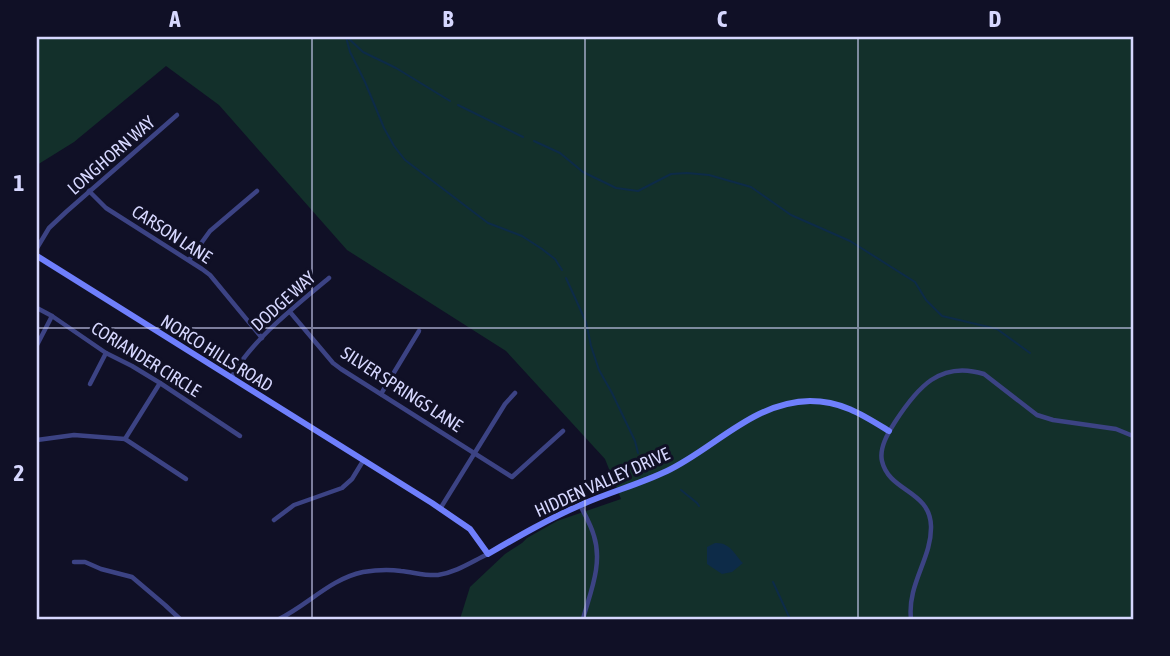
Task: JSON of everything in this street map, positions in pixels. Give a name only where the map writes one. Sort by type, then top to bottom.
[{"type":"street","name":"LONGHORN WAY","points":[[37,248],[50,228],[177,115]]},
{"type":"street","name":"CARSON LANE","points":[[89,191],[106,208],[210,275],[262,338]]},
{"type":"street","points":[[189,260],[210,230],[257,191]]},
{"type":"street","name":"NORCO HILLS ROAD","points":[[37,256],[440,509]]},
{"type":"street","name":"DODGE WAY","points":[[231,378],[244,357],[262,338],[329,278]]},
{"type":"street","name":"CORIANDER CIRCLE","points":[[37,308],[106,353],[160,383],[240,436]]},
{"type":"street","name":"SILVER SPRINGS LANE","points":[[290,312],[333,363],[512,477],[563,431]]},
{"type":"street","points":[[37,345],[52,316]]},
{"type":"street","points":[[381,394],[419,331]]},
{"type":"street","points":[[90,384],[106,353]]},
{"type":"street","points":[[911,619],[911,600],[930,540],[931,524],[921,501],[895,483],[886,473],[881,452],[889,431],[911,397],[925,384],[944,374],[962,370],[984,374],[1037,415],[1053,420],[1116,429],[1133,436]]},
{"type":"street","points":[[125,439],[160,383]]},
{"type":"street","points":[[279,619],[341,579],[352,575],[378,570],[437,575],[449,573],[488,554],[470,528],[440,509],[505,404],[515,393]]},
{"type":"street","name":"HIDDEN VALLEY DRIVE","points":[[488,554],[580,505],[669,470],[758,414],[776,406],[811,401],[834,404],[858,412],[889,431]]},
{"type":"street","points":[[37,439],[75,435],[125,439],[186,479]]},
{"type":"street","points":[[274,520],[294,505],[342,488],[352,480],[363,461]]},
{"type":"street","points":[[580,505],[595,538],[597,553],[596,568],[583,619]]},
{"type":"street","points":[[74,562],[85,562],[132,578],[180,619]]},
{"type":"green space","points":[[37,37],[1133,37],[1133,619],[460,619],[470,587],[505,554],[557,521],[621,499],[605,459],[506,351],[347,250],[219,105],[166,66],[74,142],[37,165]]},
{"type":"water","points":[[715,543],[728,547],[743,563],[732,572],[722,574],[707,564],[707,547]]},
{"type":"waterway","points":[[346,37],[384,128],[405,160],[488,223],[522,236],[542,249],[555,259],[562,270]]},
{"type":"waterway","points":[[347,37],[363,52],[396,68],[450,101]]},
{"type":"waterway","points":[[458,105],[523,137]]},
{"type":"waterway","points":[[534,141],[560,153],[583,172],[616,188],[638,191],[671,174],[687,173],[709,175],[751,187],[791,215],[850,241],[915,282],[926,300],[942,316],[997,329],[1030,353]]},
{"type":"waterway","points":[[566,278],[586,322],[599,370],[635,441],[638,453]]},
{"type":"waterway","points":[[681,490],[699,506]]},
{"type":"waterway","points":[[773,582],[790,619]]}]
